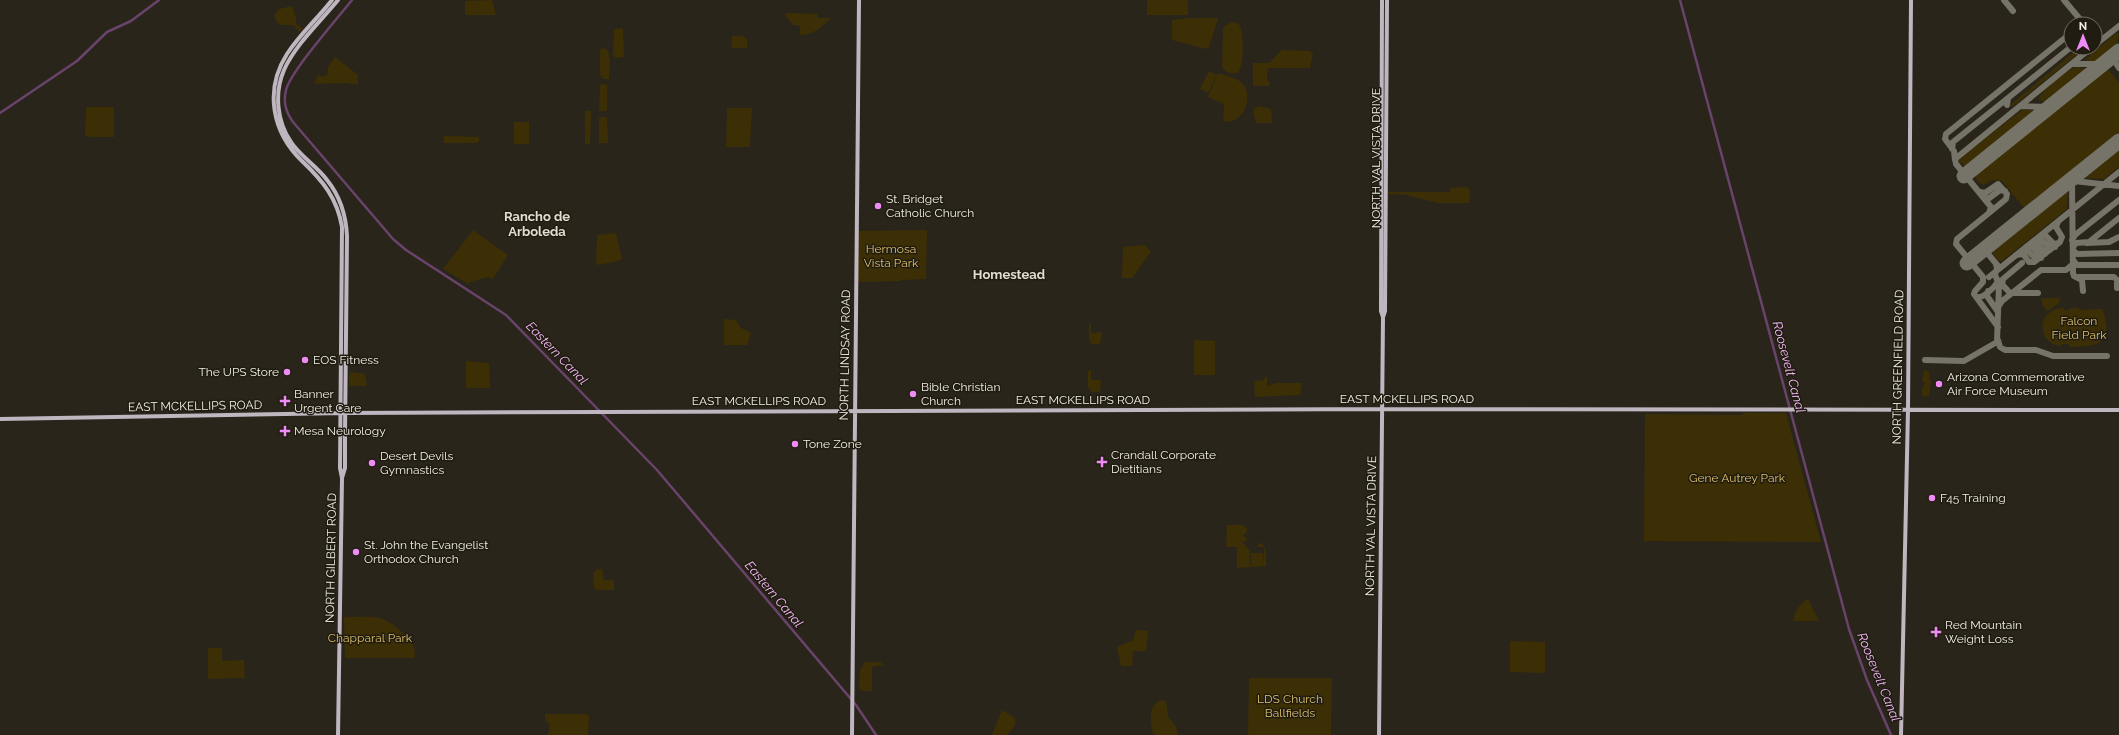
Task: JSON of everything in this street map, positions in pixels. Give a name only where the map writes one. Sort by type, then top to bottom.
[{"type":"main road","name":"NORTH GILBERT ROAD","points":[[332,0],[291,48],[283,61],[275,82],[273,98],[277,124],[285,141],[327,187],[333,196],[340,219],[342,255],[340,468],[342,478],[338,735]]},
{"type":"main road","name":"NORTH GILBERT ROAD","points":[[338,0],[290,58],[281,78],[278,103],[282,125],[291,142],[328,180],[337,194],[345,217],[347,236],[346,413],[345,468],[342,478]]},
{"type":"main road","name":"NORTH LINDSAY ROAD","points":[[852,735],[859,0]]},
{"type":"main road","name":"NORTH VAL VISTA DRIVE","points":[[1382,0],[1385,6]]},
{"type":"main road","name":"NORTH VAL VISTA DRIVE","points":[[1379,735],[1383,316],[1385,311],[1384,42],[1385,6],[1387,0]]},
{"type":"main road","name":"NORTH GREENFIELD ROAD","points":[[1901,735],[1908,410],[1911,0]]},
{"type":"main road","name":"EAST MCKELLIPS ROAD","points":[[0,419],[340,413],[1382,409],[2119,410]]},
{"type":"green space","points":[[492,0],[496,15],[465,15],[465,1]]},
{"type":"green space","points":[[1147,0],[1188,0],[1188,15],[1147,15]]},
{"type":"green space","points":[[292,6],[296,17],[296,24],[303,29],[300,32],[293,25],[280,25],[275,19],[275,14],[279,9]]},
{"type":"green space","points":[[786,13],[817,14],[818,18],[831,18],[814,32],[800,35],[800,26],[793,25],[785,15]]},
{"type":"green space","points":[[1190,18],[1218,18],[1209,47],[1205,49],[1172,40],[1172,20]]},
{"type":"green space","points":[[1232,22],[1238,23],[1243,40],[1242,63],[1238,73],[1227,72],[1222,67],[1223,27]]},
{"type":"green space","points":[[623,28],[624,57],[615,58],[613,55],[614,29]]},
{"type":"green space","points":[[2116,33],[2119,34],[2117,46],[2097,62],[2085,60],[2090,56],[2103,56],[2103,44]]},
{"type":"green space","points":[[732,36],[742,36],[747,39],[747,48],[731,48]]},
{"type":"green space","points":[[602,48],[608,50],[610,61],[609,79],[603,79],[600,75],[600,50]]},
{"type":"green space","points":[[1282,50],[1309,51],[1313,54],[1310,68],[1269,68],[1267,71],[1267,78],[1270,83],[1269,86],[1253,86],[1253,63],[1269,63]]},
{"type":"green space","points":[[2069,56],[2075,56],[2012,107],[2010,105]]},
{"type":"green space","points":[[335,57],[358,75],[358,85],[346,83],[314,84],[318,75],[322,77],[327,75],[328,67]]},
{"type":"green space","points":[[2077,67],[2088,69],[2048,102],[2038,100],[2044,91],[2055,80]]},
{"type":"green space","points":[[2108,69],[2119,83],[2119,132],[2024,208],[2002,181],[1993,180],[1983,185],[1978,182],[1975,176],[1980,170]]},
{"type":"green space","points":[[1209,71],[1217,75],[1208,93],[1200,89]]},
{"type":"green space","points":[[1218,73],[1237,79],[1246,89],[1247,102],[1245,109],[1236,119],[1230,121],[1223,121],[1224,104],[1208,97]]},
{"type":"green space","points":[[600,84],[607,85],[607,111],[599,111]]},
{"type":"green space","points":[[1259,106],[1271,109],[1272,123],[1256,123],[1254,109]]},
{"type":"green space","points":[[86,107],[114,107],[114,137],[85,136]]},
{"type":"green space","points":[[727,108],[752,108],[750,147],[726,147]]},
{"type":"green space","points":[[2022,110],[2037,110],[1967,167],[1959,162],[1960,158]]},
{"type":"green space","points":[[585,111],[591,111],[590,144],[585,144]]},
{"type":"green space","points":[[607,117],[608,143],[599,143],[599,118]]},
{"type":"green space","points":[[514,122],[529,122],[529,144],[514,144]]},
{"type":"green space","points":[[444,136],[479,137],[479,141],[476,143],[444,143]]},
{"type":"green space","points":[[2119,149],[2119,167],[2104,179],[2085,178]]},
{"type":"green space","points":[[1468,187],[1470,191],[1469,203],[1438,203],[1406,195],[1388,194],[1388,192],[1450,192],[1450,188]]},
{"type":"green space","points":[[2065,192],[2068,193],[2067,209],[2002,261],[1999,261],[1993,254],[1993,250]]},
{"type":"green space","points":[[473,230],[508,255],[493,279],[488,277],[470,282],[468,284],[443,269]]},
{"type":"green space","name":"Hermosa Vista Park","points":[[927,230],[926,279],[856,282],[856,231]]},
{"type":"green space","points":[[616,233],[622,259],[615,262],[596,265],[597,235]]},
{"type":"green space","points":[[1145,245],[1151,252],[1132,278],[1122,278],[1123,247]]},
{"type":"green space","points":[[2041,298],[2060,298],[2059,303],[2047,311],[2043,306]]},
{"type":"green space","name":"Falcon Field Park","points":[[2064,308],[2064,310],[2070,310],[2070,308],[2079,308],[2079,310],[2102,309],[2106,324],[2106,332],[2101,342],[2089,346],[2070,347],[2069,344],[2062,344],[2061,346],[2053,344],[2047,340],[2042,328],[2043,321],[2052,311]]},
{"type":"green space","points":[[724,319],[736,320],[741,328],[751,333],[747,345],[724,345]]},
{"type":"green space","points":[[1091,323],[1091,333],[1102,332],[1100,344],[1092,344],[1089,340],[1089,324]]},
{"type":"green space","points":[[1194,340],[1215,341],[1215,375],[1194,375]]},
{"type":"green space","points":[[466,361],[489,363],[490,388],[466,388]]},
{"type":"green space","points":[[1091,370],[1091,380],[1101,380],[1100,392],[1092,392],[1088,387],[1088,371]]},
{"type":"green space","points":[[1924,371],[1929,371],[1929,376],[1931,376],[1929,378],[1931,381],[1929,396],[1922,396],[1922,388],[1925,384],[1922,381]]},
{"type":"green space","points":[[351,372],[365,374],[367,386],[349,386],[349,374]]},
{"type":"green space","points":[[1265,377],[1267,377],[1267,386],[1276,383],[1302,383],[1300,395],[1255,397],[1254,381],[1264,380]]},
{"type":"green space","name":"Gene Autrey Park","points":[[1744,413],[1786,413],[1821,542],[1644,541],[1645,414],[1741,415]]},
{"type":"green space","points":[[1227,525],[1243,525],[1248,530],[1243,536],[1248,539],[1244,542],[1240,539],[1250,551],[1250,565],[1251,553],[1263,553],[1264,564],[1264,547],[1258,547],[1258,543],[1263,544],[1266,552],[1266,566],[1237,568],[1237,547],[1226,547]]},
{"type":"green space","points":[[597,569],[602,569],[604,580],[614,580],[614,590],[596,590],[594,588],[593,573]]},
{"type":"green space","points":[[1808,599],[1819,621],[1794,621],[1798,608]]},
{"type":"green space","name":"Chapparal Park","points":[[345,617],[370,617],[383,619],[389,622],[411,641],[414,646],[415,657],[345,658]]},
{"type":"green space","points":[[1136,630],[1148,631],[1146,651],[1133,651],[1132,666],[1121,666],[1117,647],[1133,640]]},
{"type":"green space","points":[[1510,641],[1545,642],[1545,673],[1510,672]]},
{"type":"green space","points":[[208,648],[222,648],[222,661],[244,660],[245,678],[208,679]]},
{"type":"green space","points":[[865,662],[880,662],[884,665],[872,667],[872,691],[862,691],[859,688],[860,670]]},
{"type":"green space","name":"LDS Church Ballfields","points":[[1249,678],[1332,678],[1331,735],[1248,735]]},
{"type":"green space","points":[[1161,700],[1166,701],[1168,716],[1176,727],[1178,735],[1155,735],[1153,733],[1151,714],[1154,706]]},
{"type":"green space","points":[[1002,710],[1015,718],[1015,725],[1007,735],[992,735]]},
{"type":"green space","points":[[545,714],[586,714],[589,716],[588,735],[548,735],[550,725],[545,720]]},
{"type":"waterway","points":[[0,113],[77,61],[107,32],[131,21],[159,0]]},
{"type":"waterway","name":"Eastern Canal","points":[[352,0],[305,58],[290,81],[286,90],[285,103],[287,111],[293,122],[393,239],[406,250],[506,315],[657,470],[856,705],[876,735]]},
{"type":"waterway","name":"Roosevelt Canal","points":[[1680,0],[1849,629],[1867,680],[1891,735]]},
{"type":"taxiway","points":[[2004,0],[2013,11]]},
{"type":"taxiway","points":[[2064,0],[2077,16]]},
{"type":"taxiway","points":[[2103,39],[2119,26]]},
{"type":"taxiway","points":[[1955,160],[1954,151],[1945,139],[1946,134],[2063,39]]},
{"type":"taxiway","points":[[2007,105],[2008,98],[2063,53]]},
{"type":"taxiway","points":[[2117,53],[2114,60],[2119,68]]},
{"type":"taxiway","points":[[1998,327],[1974,294],[1983,282],[1983,277],[1956,244],[1957,239],[1989,213],[1991,207],[1956,164],[1955,159],[2081,56]]},
{"type":"taxiway","points":[[2073,64],[2103,64]]},
{"type":"taxiway","points":[[1952,149],[1953,142],[2008,98]]},
{"type":"taxiway","points":[[2020,106],[2047,107],[2052,105]]},
{"type":"taxiway","points":[[1989,277],[2119,172]]},
{"type":"taxiway","points":[[2076,175],[2072,182],[2073,273],[2074,276],[2082,280],[2083,291]]},
{"type":"taxiway","points":[[2065,184],[2074,181],[2119,186]]},
{"type":"taxiway","points":[[1980,192],[1985,193],[1998,184],[2007,194],[2006,199],[1989,213]]},
{"type":"taxiway","points":[[1984,197],[1988,199],[2000,190],[2005,191]]},
{"type":"taxiway","points":[[2072,240],[2075,235],[2119,200]]},
{"type":"taxiway","points":[[2073,247],[2076,243],[2089,242],[2119,218]]},
{"type":"taxiway","points":[[2016,255],[2023,254],[2029,262],[2034,262],[2060,242],[2062,237],[2056,227],[2058,222]]},
{"type":"taxiway","points":[[2039,237],[2045,235],[2054,244],[2059,243]]},
{"type":"taxiway","points":[[2087,243],[2109,242],[2119,237]]},
{"type":"taxiway","points":[[2035,240],[2040,239],[2049,247],[2055,247]]},
{"type":"taxiway","points":[[2030,244],[2036,243],[2044,251],[2050,250]]},
{"type":"taxiway","points":[[2026,247],[2033,247],[2040,255],[2045,254]]},
{"type":"taxiway","points":[[1984,249],[1998,266]]},
{"type":"taxiway","points":[[2021,251],[2027,250],[2035,258],[2041,258]]},
{"type":"taxiway","points":[[2073,250],[2077,254],[2119,253]]},
{"type":"taxiway","points":[[2073,260],[2077,265],[2119,265]]},
{"type":"taxiway","points":[[2002,285],[2003,279],[2022,263]]},
{"type":"taxiway","points":[[1925,360],[1964,361],[1997,342],[1999,284],[1995,275],[1997,268],[1996,264]]},
{"type":"taxiway","points":[[1998,307],[2002,301],[2041,270],[2066,270],[2073,264]]},
{"type":"taxiway","points":[[2079,277],[2114,277],[2117,280],[2117,288]]},
{"type":"taxiway","points":[[1976,297],[1982,296],[1992,289],[1998,281]]},
{"type":"taxiway","points":[[1999,281],[2010,293],[2038,293]]},
{"type":"taxiway","points":[[1988,291],[1987,296],[1998,312]]},
{"type":"taxiway","points":[[1998,340],[2000,347],[2005,350],[2036,350],[2053,356],[2107,356]]},
{"type":"runway","points":[[1964,176],[2119,51]]},
{"type":"runway","points":[[1967,263],[2119,141]]},
{"type":"place","name":"St. Bridget Catholic Church","points":[[878,206]]},
{"type":"place","name":"EOS Fitness","points":[[305,360]]},
{"type":"place","name":"The UPS Store","points":[[287,372]]},
{"type":"place","name":"Arizona Commemorative Air Force Museum","points":[[1939,384]]},
{"type":"place","name":"Bible Christian Church","points":[[913,394]]},
{"type":"place","name":"Banner Urgent Care","points":[[285,401]]},
{"type":"place","name":"Mesa Neurology","points":[[285,431]]},
{"type":"place","name":"Tone Zone","points":[[795,444]]},
{"type":"place","name":"Crandall Corporate Dietitians","points":[[1102,462]]},
{"type":"place","name":"Desert Devils Gymnastics","points":[[372,463]]},
{"type":"place","name":"F45 Training","points":[[1932,498]]},
{"type":"place","name":"St. John the Evangelist Orthodox Church","points":[[356,552]]},
{"type":"place","name":"Red Mountain Weight Loss","points":[[1936,632]]},
{"type":"district","name":"Rancho de Arboleda","points":[[537,224]]},
{"type":"district","name":"Homestead","points":[[1009,274]]}]
